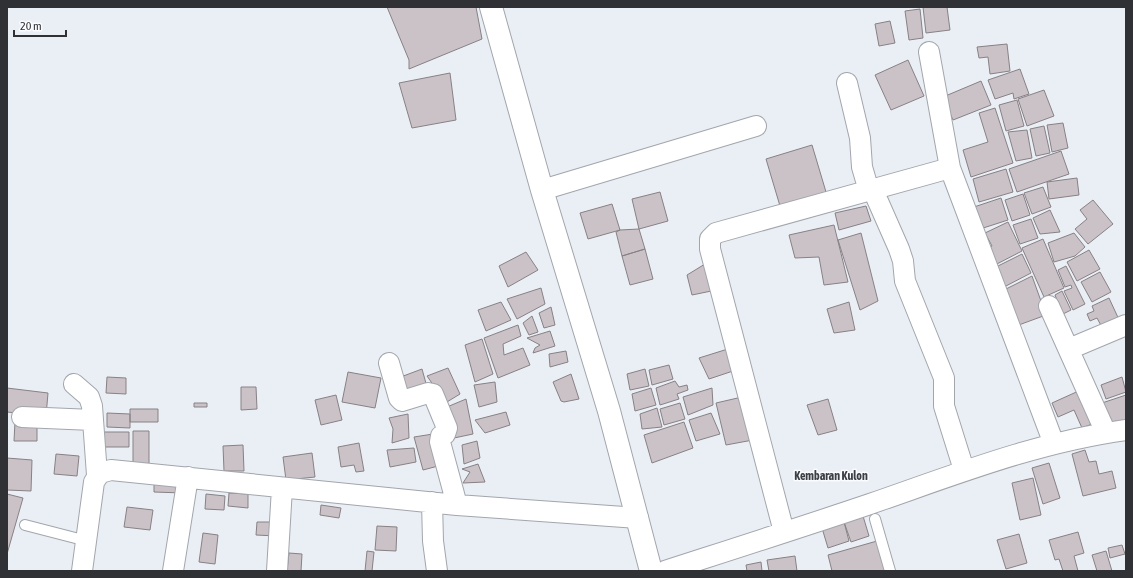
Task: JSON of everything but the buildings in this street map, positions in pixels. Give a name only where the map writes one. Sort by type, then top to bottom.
[{"type":"main road","points":[[491,7],[542,190],[609,411],[651,571]]},
{"type":"street","points":[[929,52],[950,168],[1054,444]]},
{"type":"street","points":[[847,83],[860,138],[862,167],[871,190],[899,249],[903,261],[905,281],[944,378],[944,406],[964,470]]},
{"type":"street","points":[[542,190],[756,126]]},
{"type":"street","points":[[784,532],[710,249],[710,240],[716,233],[950,168]]},
{"type":"street","points":[[1049,306],[1106,433]]},
{"type":"street","points":[[1069,349],[1126,325]]},
{"type":"street","points":[[389,364],[399,398],[402,401],[428,393],[433,394],[447,428],[445,434],[441,436],[440,442],[457,505]]},
{"type":"street","points":[[74,384],[89,397],[93,420],[97,475],[94,482],[82,571]]},
{"type":"street","points":[[22,417],[93,420]]},
{"type":"street","points":[[665,571],[964,470],[1054,444],[1126,430]]},
{"type":"street","points":[[97,475],[111,470],[457,505],[638,518]]},
{"type":"street","points":[[173,571],[188,477]]},
{"type":"street","points":[[277,571],[282,488]]},
{"type":"street","points":[[432,502],[433,541],[437,571]]},
{"type":"lane","points":[[875,519],[890,571]]},
{"type":"lane","points":[[25,525],[87,541]]},
{"type":"district","name":"Kembaran Kulon","points":[[831,476]]}]
